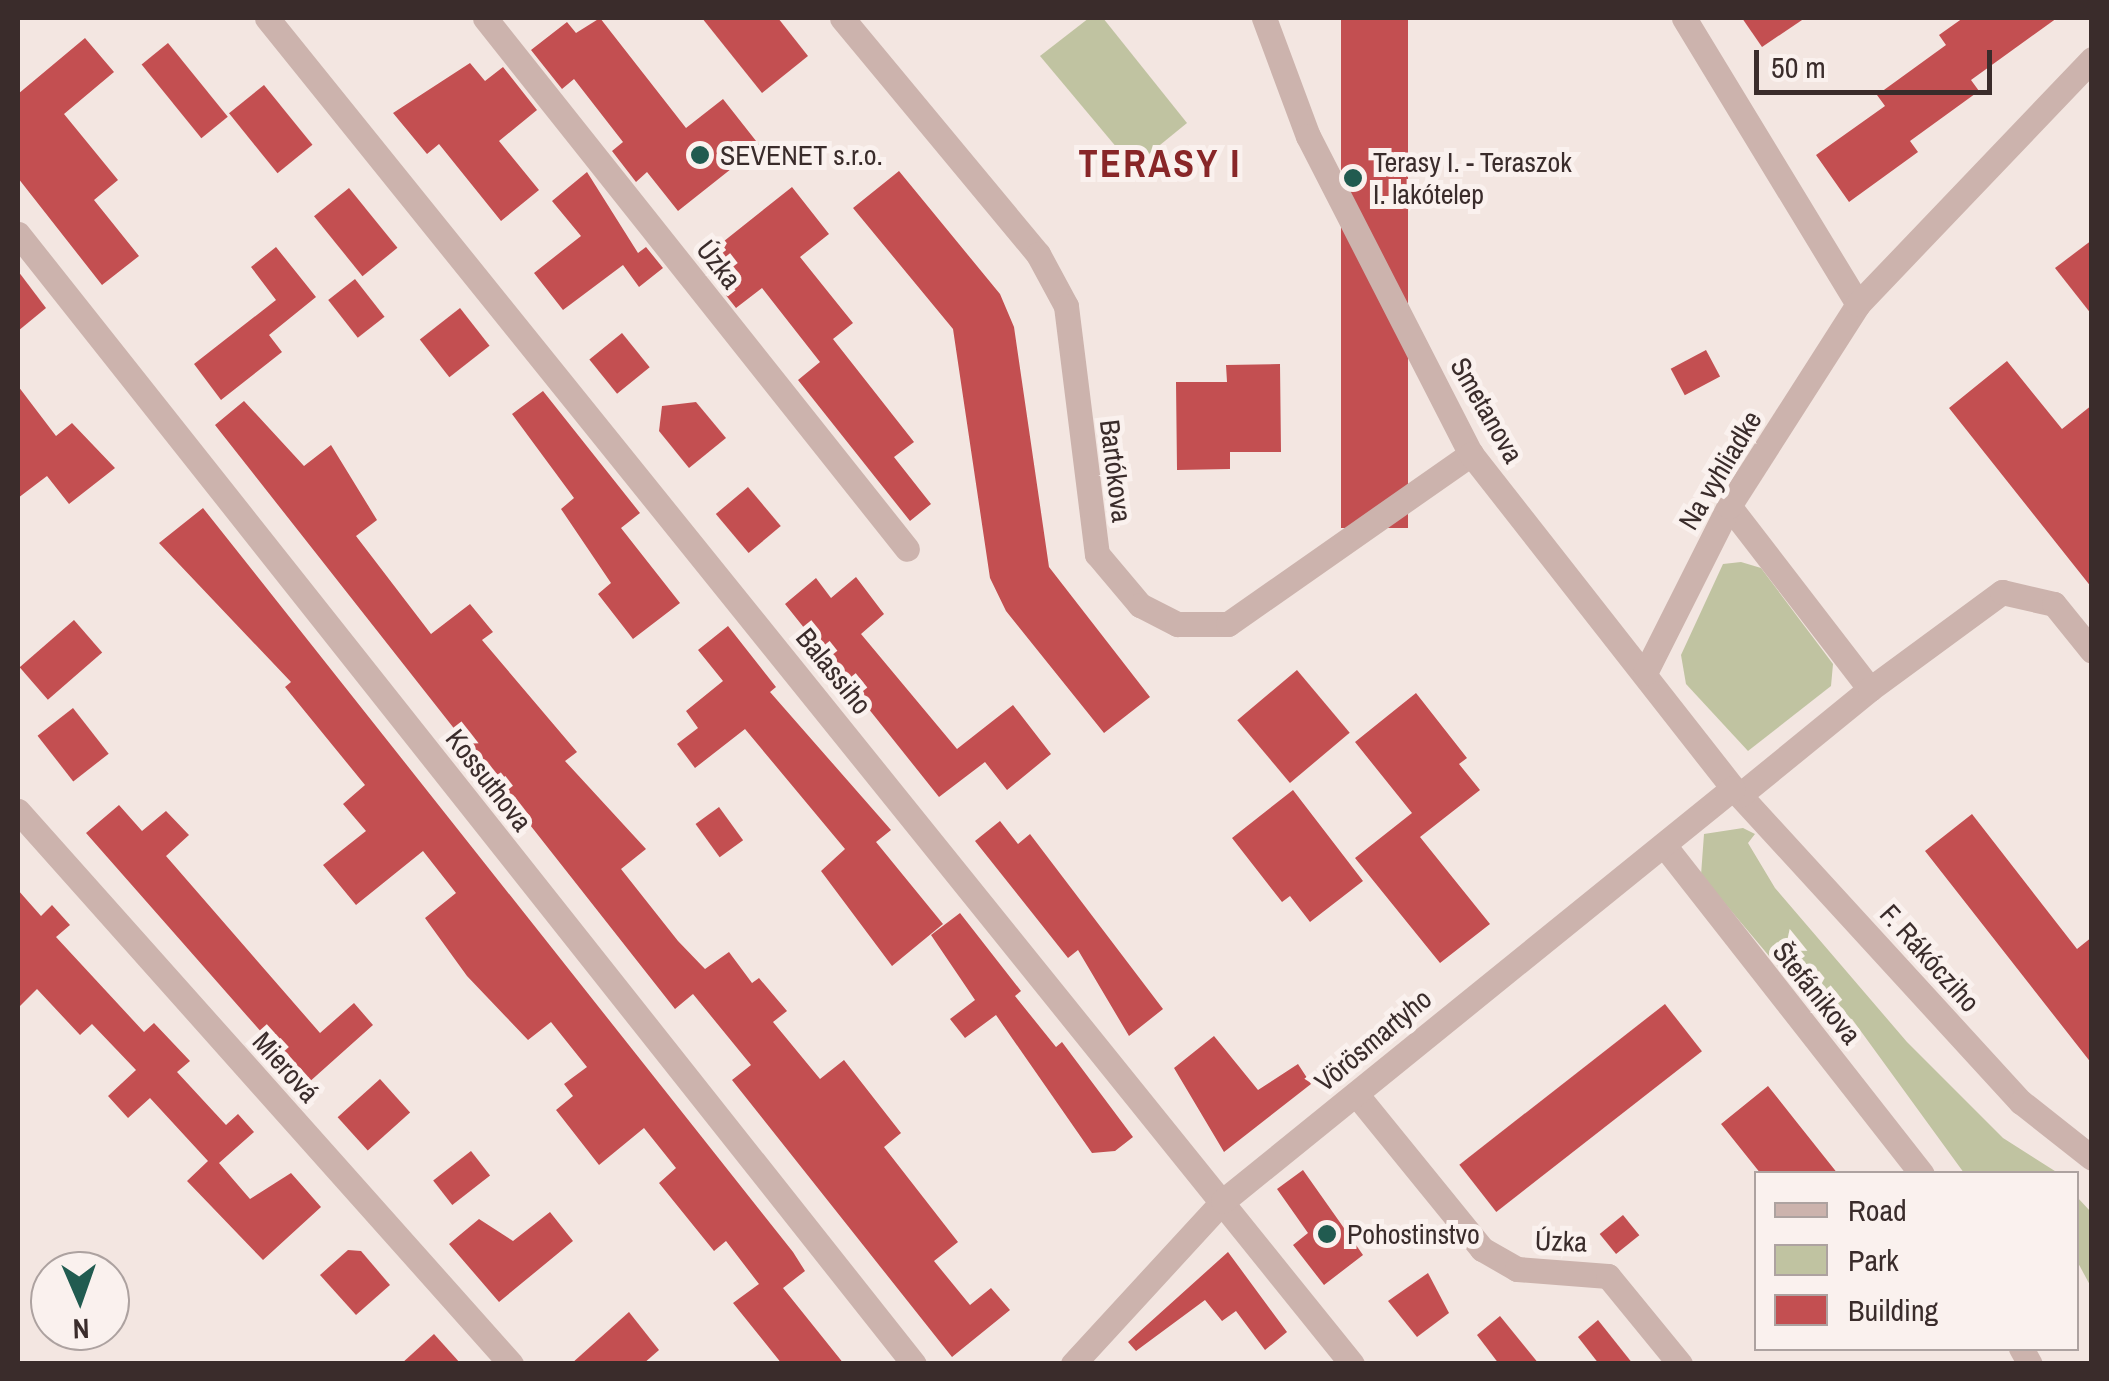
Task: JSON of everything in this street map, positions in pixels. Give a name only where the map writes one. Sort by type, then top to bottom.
[{"type":"street","name":"Balassiho","points":[[267,18],[1352,1364]]},
{"type":"street","name":"Úzka","points":[[485,18],[906,549]]},
{"type":"street","name":"Bartókova","points":[[842,18],[1038,254],[1066,306],[1097,554],[1140,605],[1177,624],[1228,624],[1472,454]]},
{"type":"street","name":"Smetanova","points":[[1264,18],[1308,136],[1472,454],[1736,791]]},
{"type":"street","points":[[1684,18],[1858,304]]},
{"type":"street","name":"Na vyhliadke","points":[[1645,673],[1729,506],[1858,304],[2092,59]]},
{"type":"street","name":"Kossuthova","points":[[18,234],[914,1364]]},
{"type":"street","points":[[1729,506],[1870,690]]},
{"type":"street","name":"Vörösmartyho","points":[[1073,1364],[1223,1200],[1736,791],[2002,592],[2054,604],[2092,651]]},
{"type":"street","name":"F. Rákócziho","points":[[1736,791],[2021,1102],[2092,1158]]},
{"type":"street","name":"Mierová","points":[[18,812],[510,1364]]},
{"type":"street","name":"Štefánikova","points":[[1667,849],[1920,1171]]},
{"type":"street","name":"Úzka","points":[[1356,1094],[1482,1250],[1517,1269],[1608,1276],[1680,1364]]},
{"type":"green space","points":[[1089,18],[1103,18],[1187,123],[1133,167],[1040,56]]},
{"type":"green space","points":[[1741,562],[1761,568],[1833,664],[1831,686],[1748,751],[1686,684],[1681,655],[1723,564]]},
{"type":"green space","points":[[1743,828],[1755,834],[1748,843],[1775,888],[1907,1042],[2003,1138],[2055,1171],[1963,1171],[1852,1019],[1817,1013],[1701,875],[1704,834]]},
{"type":"green space","points":[[2079,1199],[2091,1212],[2091,1287],[2079,1265]]},
{"type":"building","points":[[600,18],[686,128],[723,99],[760,146],[678,211],[647,172],[636,182],[612,151],[623,142],[574,79],[562,89],[531,50],[567,22],[576,33]]},
{"type":"building","points":[[702,18],[778,18],[808,56],[762,93]]},
{"type":"building","points":[[1341,18],[1408,18],[1408,528],[1341,528]]},
{"type":"building","points":[[1742,18],[1805,18],[1762,47]]},
{"type":"building","points":[[1963,18],[2057,18],[1971,80],[1979,91],[1910,141],[1918,152],[1849,202],[1816,155],[1885,106],[1877,95],[1946,45],[1939,35]]},
{"type":"building","points":[[85,38],[114,72],[64,114],[118,180],[94,200],[139,256],[102,285],[18,178],[18,94]]},
{"type":"building","points":[[168,43],[228,117],[201,138],[142,64]]},
{"type":"building","points":[[470,63],[485,81],[503,67],[537,110],[499,141],[539,190],[501,221],[439,144],[427,154],[393,113]]},
{"type":"building","points":[[264,85],[312,145],[277,173],[229,113]]},
{"type":"building","points":[[899,171],[1000,294],[1014,327],[1049,567],[1150,697],[1104,733],[1006,611],[990,578],[953,329],[853,208]]},
{"type":"building","points":[[587,172],[638,253],[646,247],[663,268],[639,287],[623,265],[563,310],[534,273],[581,236],[552,201]]},
{"type":"building","points":[[792,187],[829,234],[800,257],[853,323],[833,339],[914,442],[894,457],[931,504],[910,521],[798,380],[820,362],[762,288],[736,308],[699,261]]},
{"type":"building","points":[[349,188],[397,248],[362,276],[314,216]]},
{"type":"building","points":[[2092,240],[2092,315],[2055,268]]},
{"type":"building","points":[[276,247],[316,297],[269,335],[282,352],[221,400],[194,364],[276,300],[251,267]]},
{"type":"building","points":[[18,271],[46,308],[18,331]]},
{"type":"building","points":[[355,279],[385,317],[358,338],[328,300]]},
{"type":"building","points":[[460,308],[490,346],[449,377],[420,339]]},
{"type":"building","points":[[622,333],[650,367],[617,394],[589,359]]},
{"type":"building","points":[[1706,350],[1720,376],[1685,395],[1671,369]]},
{"type":"building","points":[[2007,361],[2062,429],[2092,405],[2092,588],[1949,408]]},
{"type":"building","points":[[1280,364],[1281,452],[1230,452],[1230,469],[1177,470],[1176,382],[1227,382],[1226,365]]},
{"type":"building","points":[[18,386],[56,436],[72,423],[115,468],[69,504],[47,476],[18,498]]},
{"type":"building","points":[[543,391],[640,513],[621,528],[680,603],[633,639],[598,594],[611,583],[561,509],[574,498],[512,414]]},
{"type":"building","points":[[244,401],[304,466],[331,445],[377,520],[356,536],[431,634],[470,604],[493,632],[482,640],[577,752],[565,761],[646,849],[621,869],[678,941],[705,969],[729,952],[752,983],[759,978],[787,1011],[773,1022],[820,1079],[844,1060],[901,1133],[884,1147],[958,1242],[934,1261],[970,1305],[991,1288],[1010,1310],[952,1357],[732,1080],[751,1065],[693,994],[675,1009],[215,425]]},
{"type":"building","points":[[696,402],[726,438],[689,468],[659,431],[662,406]]},
{"type":"building","points":[[748,487],[781,526],[749,553],[716,514]]},
{"type":"building","points":[[203,508],[793,1252],[805,1271],[783,1288],[844,1364],[782,1364],[733,1303],[759,1284],[726,1241],[714,1251],[659,1183],[676,1168],[644,1128],[599,1165],[556,1110],[573,1096],[564,1084],[587,1067],[551,1022],[528,1040],[467,976],[425,918],[456,893],[423,851],[356,905],[323,865],[366,831],[343,804],[365,785],[285,687],[291,682],[159,543]]},
{"type":"building","points":[[856,577],[884,614],[861,634],[957,749],[1013,705],[1051,754],[1007,790],[985,762],[939,797],[785,604],[816,578],[831,598]]},
{"type":"building","points":[[74,620],[102,652],[48,700],[20,667]]},
{"type":"building","points":[[728,626],[776,687],[770,692],[891,830],[876,842],[943,924],[892,966],[821,871],[845,849],[745,729],[695,768],[677,744],[698,728],[686,711],[723,681],[698,650]]},
{"type":"building","points":[[1297,670],[1350,733],[1290,783],[1237,720]]},
{"type":"building","points":[[1416,693],[1467,758],[1459,764],[1480,790],[1420,837],[1490,924],[1440,963],[1355,858],[1412,813],[1355,742]]},
{"type":"building","points":[[73,708],[109,754],[73,781],[38,736]]},
{"type":"building","points":[[1293,790],[1363,881],[1310,922],[1290,896],[1282,902],[1232,838]]},
{"type":"building","points":[[119,805],[142,831],[166,811],[189,835],[166,856],[320,1033],[354,1003],[373,1025],[307,1084],[86,833]]},
{"type":"building","points":[[719,807],[743,840],[720,857],[696,824]]},
{"type":"building","points":[[1972,814],[2077,949],[2092,937],[2092,1064],[1925,851]]},
{"type":"building","points":[[1000,821],[1018,844],[1030,834],[1163,1009],[1129,1036],[1078,950],[1068,958],[975,841]]},
{"type":"building","points":[[18,890],[41,916],[52,905],[70,925],[56,937],[144,1032],[154,1023],[190,1061],[177,1072],[226,1125],[238,1114],[254,1132],[219,1163],[250,1199],[291,1173],[321,1207],[263,1260],[187,1181],[208,1161],[150,1098],[128,1118],[108,1096],[136,1070],[92,1024],[80,1035],[37,989],[18,1008]]},
{"type":"building","points":[[960,913],[1021,991],[1015,996],[1056,1047],[1062,1042],[1133,1137],[1115,1151],[1092,1153],[996,1015],[965,1038],[950,1019],[975,1000],[931,935]]},
{"type":"building","points":[[1665,1004],[1702,1051],[1496,1212],[1459,1165]]},
{"type":"building","points":[[1214,1036],[1258,1090],[1298,1064],[1311,1084],[1224,1152],[1174,1068]]},
{"type":"building","points":[[380,1079],[410,1112],[368,1151],[338,1117]]},
{"type":"building","points":[[1768,1086],[1836,1171],[1759,1171],[1721,1124]]},
{"type":"building","points":[[471,1151],[490,1175],[452,1205],[433,1181]]},
{"type":"building","points":[[1303,1170],[1363,1255],[1324,1285],[1293,1245],[1308,1233],[1277,1189]]},
{"type":"building","points":[[550,1212],[573,1241],[499,1302],[449,1244],[479,1219],[513,1241]]},
{"type":"building","points":[[1623,1215],[1639,1235],[1616,1254],[1600,1234]]},
{"type":"building","points":[[348,1250],[361,1251],[390,1285],[356,1315],[320,1275]]},
{"type":"building","points":[[1228,1252],[1287,1332],[1265,1350],[1236,1311],[1222,1321],[1205,1300],[1136,1351],[1128,1342]]},
{"type":"building","points":[[1428,1273],[1449,1313],[1417,1337],[1388,1301]]},
{"type":"building","points":[[629,1312],[659,1350],[643,1364],[571,1364]]},
{"type":"building","points":[[1500,1316],[1539,1364],[1499,1364],[1477,1335]]},
{"type":"building","points":[[1598,1320],[1633,1364],[1599,1364],[1578,1337]]},
{"type":"building","points":[[434,1334],[461,1364],[401,1364]]},
{"type":"place","name":"SEVENET s.r.o.","points":[[700,155]]},
{"type":"place","name":"Terasy I. - Teraszok I. lakótelep","points":[[1353,178]]},
{"type":"place","name":"Pohostinstvo","points":[[1327,1234]]},
{"type":"district","name":"TERASY I","points":[[1160,164]]}]
